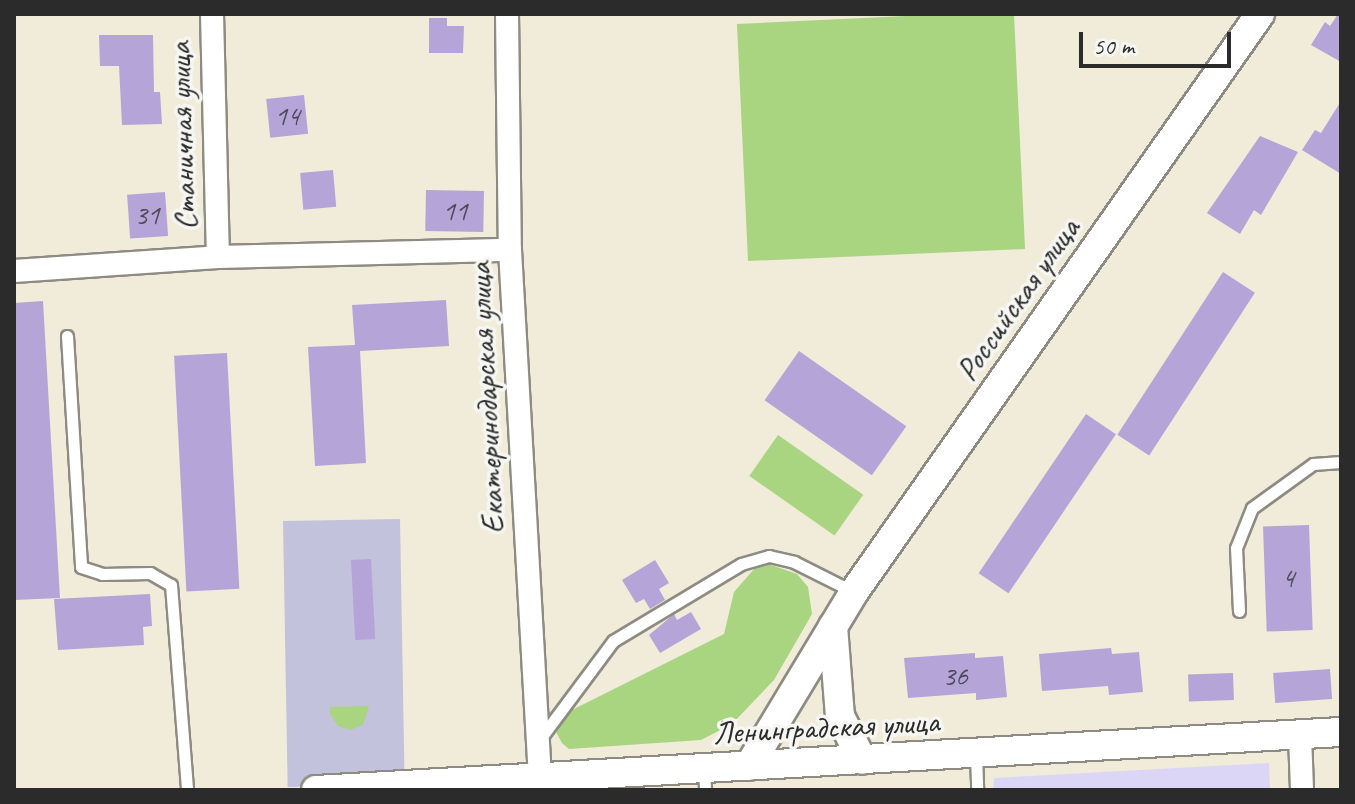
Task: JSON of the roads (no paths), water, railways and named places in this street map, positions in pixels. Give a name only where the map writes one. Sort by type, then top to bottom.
[{"type":"street","name":"Станичная улица","points":[[212,14],[218,257]]},
{"type":"street","name":"Екатеринодарская улица","points":[[507,14],[510,250],[540,778]]},
{"type":"street","name":"Российская улица","points":[[749,766],[854,592],[1260,14]]},
{"type":"street","points":[[14,271],[218,257],[510,250]]},
{"type":"street","points":[[833,626],[840,716],[862,760]]},
{"type":"street","name":"Ленинградская улица","points":[[316,790],[540,778],[705,779],[749,766],[1341,732]]},
{"type":"street","points":[[1300,735],[1302,790]]},
{"type":"lane","points":[[67,336],[81,567],[102,574],[150,573],[171,585],[187,790]]},
{"type":"lane","points":[[1239,611],[1236,548],[1252,508],[1313,464],[1341,462]]},
{"type":"lane","points":[[538,743],[613,641],[741,564],[769,556],[794,562],[854,592]]},
{"type":"lane","points":[[976,754],[977,790]]}]
